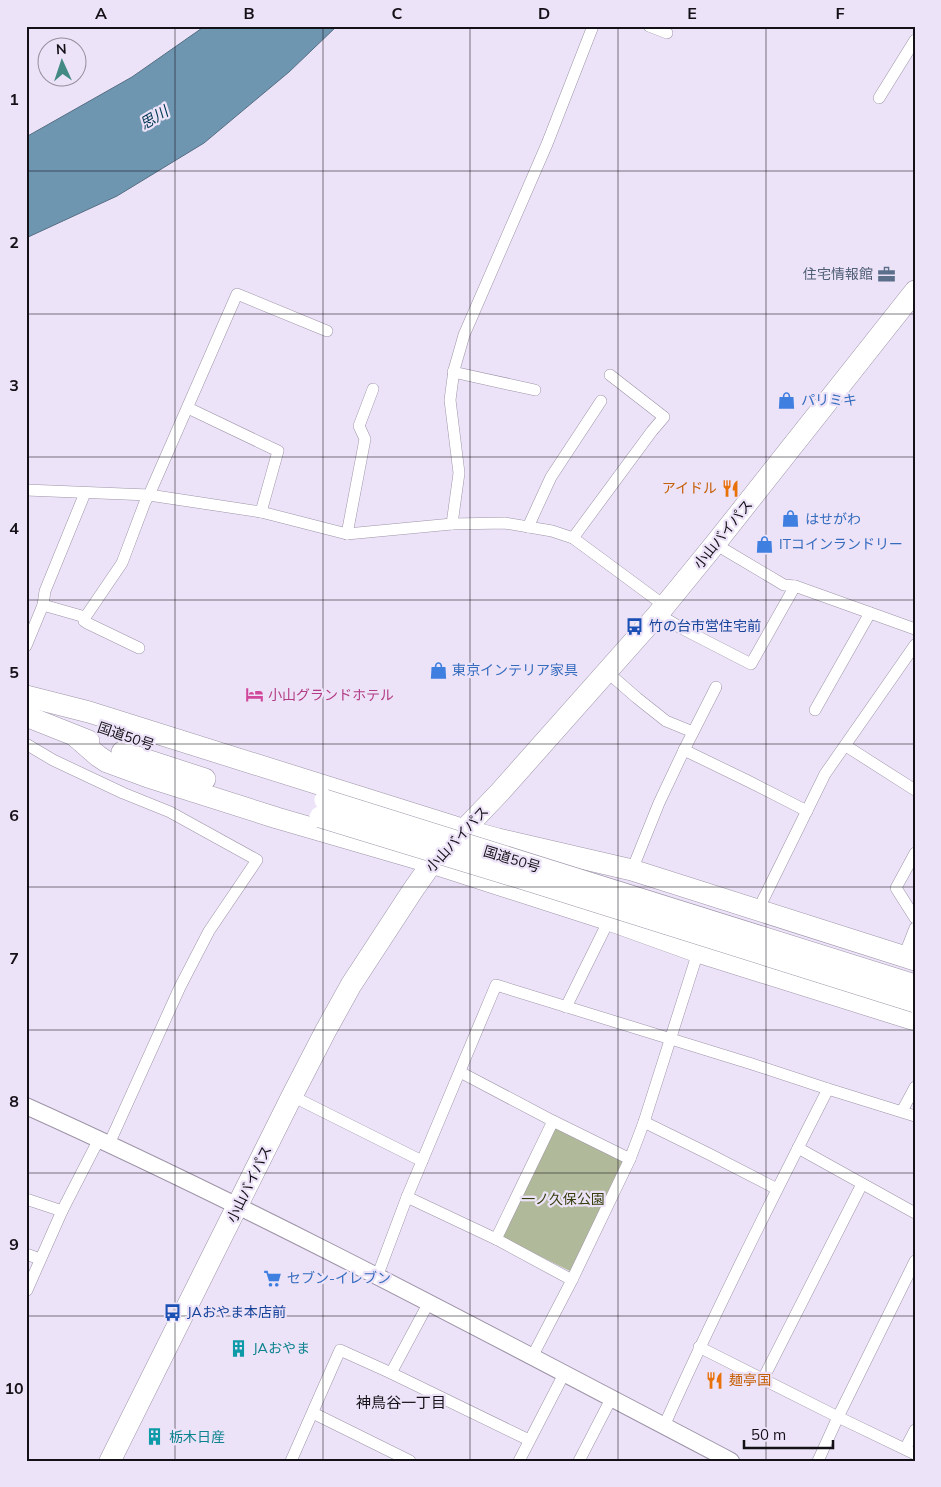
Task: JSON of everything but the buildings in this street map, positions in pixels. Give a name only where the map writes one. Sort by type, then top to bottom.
[{"type":"highway","name":"小山バイパス","points":[[110,1461],[292,1096],[351,985],[432,863],[504,788],[661,610],[915,291]]},
{"type":"highway","points":[[26,696],[89,712],[465,830],[632,870],[909,958]]},
{"type":"highway","name":"国道50号","points":[[26,696],[68,715],[322,809],[543,885],[915,1002]]},
{"type":"highway","name":"国道50号","points":[[26,716],[75,736],[915,986]]},
{"type":"highway","points":[[75,736],[107,762],[148,777],[277,818],[432,863],[609,920],[698,952],[915,1020]]},
{"type":"street","points":[[452,524],[459,473],[450,400],[453,372],[464,335],[547,144],[593,26]]},
{"type":"street","points":[[649,26],[668,33]]},
{"type":"street","points":[[879,98],[915,40]]},
{"type":"street","points":[[139,648],[84,621],[122,563],[145,502],[237,294],[327,331]]},
{"type":"street","points":[[453,372],[535,390]]},
{"type":"street","points":[[573,538],[664,417],[610,375]]},
{"type":"street","points":[[347,534],[364,439],[359,426],[373,389]]},
{"type":"street","points":[[528,527],[551,477],[600,401]]},
{"type":"street","points":[[188,408],[278,451],[262,512]]},
{"type":"street","points":[[26,490],[149,495],[262,512],[347,534],[452,524],[505,523],[552,530],[573,538],[681,628],[751,664],[795,586]]},
{"type":"street","points":[[26,646],[43,605],[45,591],[84,492]]},
{"type":"street","points":[[715,544],[784,585],[795,586],[915,629]]},
{"type":"street","points":[[43,605],[86,617]]},
{"type":"street","points":[[815,710],[870,613]]},
{"type":"street","points":[[758,910],[825,774],[915,645]]},
{"type":"street","points":[[606,672],[666,721],[693,732]]},
{"type":"street","points":[[632,870],[659,803],[716,687]]},
{"type":"street","points":[[26,744],[53,760],[123,793],[170,812],[257,860],[209,931],[104,1141],[62,1212],[26,1290]]},
{"type":"street","points":[[846,746],[915,790]]},
{"type":"street","points":[[684,750],[807,811]]},
{"type":"street","points":[[915,853],[896,888],[915,918]]},
{"type":"street","points":[[566,1006],[609,920]]},
{"type":"street","points":[[909,958],[915,928]]},
{"type":"street","points":[[532,1358],[630,1159],[644,1122],[698,952]]},
{"type":"street","points":[[377,1277],[407,1196],[496,985],[915,1116]]},
{"type":"street","points":[[460,1072],[630,1159]]},
{"type":"street","points":[[902,1112],[915,1087]]},
{"type":"street","points":[[664,1426],[700,1347],[777,1189],[828,1090]]},
{"type":"street","points":[[292,1096],[422,1161]]},
{"type":"street","points":[[26,1106],[104,1141],[238,1207],[731,1461]]},
{"type":"street","points":[[496,1239],[553,1121]]},
{"type":"street","points":[[644,1122],[777,1189]]},
{"type":"street","points":[[798,1148],[915,1213]]},
{"type":"street","points":[[763,1380],[862,1184]]},
{"type":"street","points":[[407,1196],[496,1239],[572,1280]]},
{"type":"street","points":[[26,1199],[62,1212]]},
{"type":"street","points":[[26,1254],[40,1259]]},
{"type":"street","points":[[818,1461],[915,1261]]},
{"type":"street","points":[[391,1372],[428,1304]]},
{"type":"street","points":[[700,1347],[910,1452],[915,1430]]},
{"type":"street","points":[[291,1461],[340,1350],[391,1372],[530,1440]]},
{"type":"street","points":[[519,1461],[564,1374]]},
{"type":"street","points":[[579,1461],[611,1399]]},
{"type":"street","points":[[313,1413],[410,1461]]},
{"type":"green space","name":"一ノ久保公園","points":[[555,1127],[625,1161],[570,1271],[501,1237]]},
{"type":"water","name":"思川","points":[[205,26],[337,26],[289,72],[204,143],[117,196],[26,238],[26,137],[132,77]]},
{"type":"place","name":"住宅情報館","points":[[887,274]]},
{"type":"place","name":"パリミキ","points":[[787,400]]},
{"type":"place","name":"アイドル","points":[[731,488]]},
{"type":"place","name":"はせがわ","points":[[791,519]]},
{"type":"place","name":"ITコインランドリー","points":[[765,544]]},
{"type":"place","name":"竹の台市営住宅前","points":[[635,626]]},
{"type":"place","name":"東京インテリア家具","points":[[438,670]]},
{"type":"place","name":"小山グランドホテル","points":[[254,695]]},
{"type":"place","name":"セブン-イレブン","points":[[273,1278]]},
{"type":"place","name":"JAおやま本店前","points":[[173,1312]]},
{"type":"place","name":"JAおやま","points":[[239,1348]]},
{"type":"place","name":"麺亭国","points":[[715,1380]]},
{"type":"place","name":"栃木日産","points":[[155,1437]]},
{"type":"district","name":"神鳥谷一丁目","points":[[401,1403]]}]
